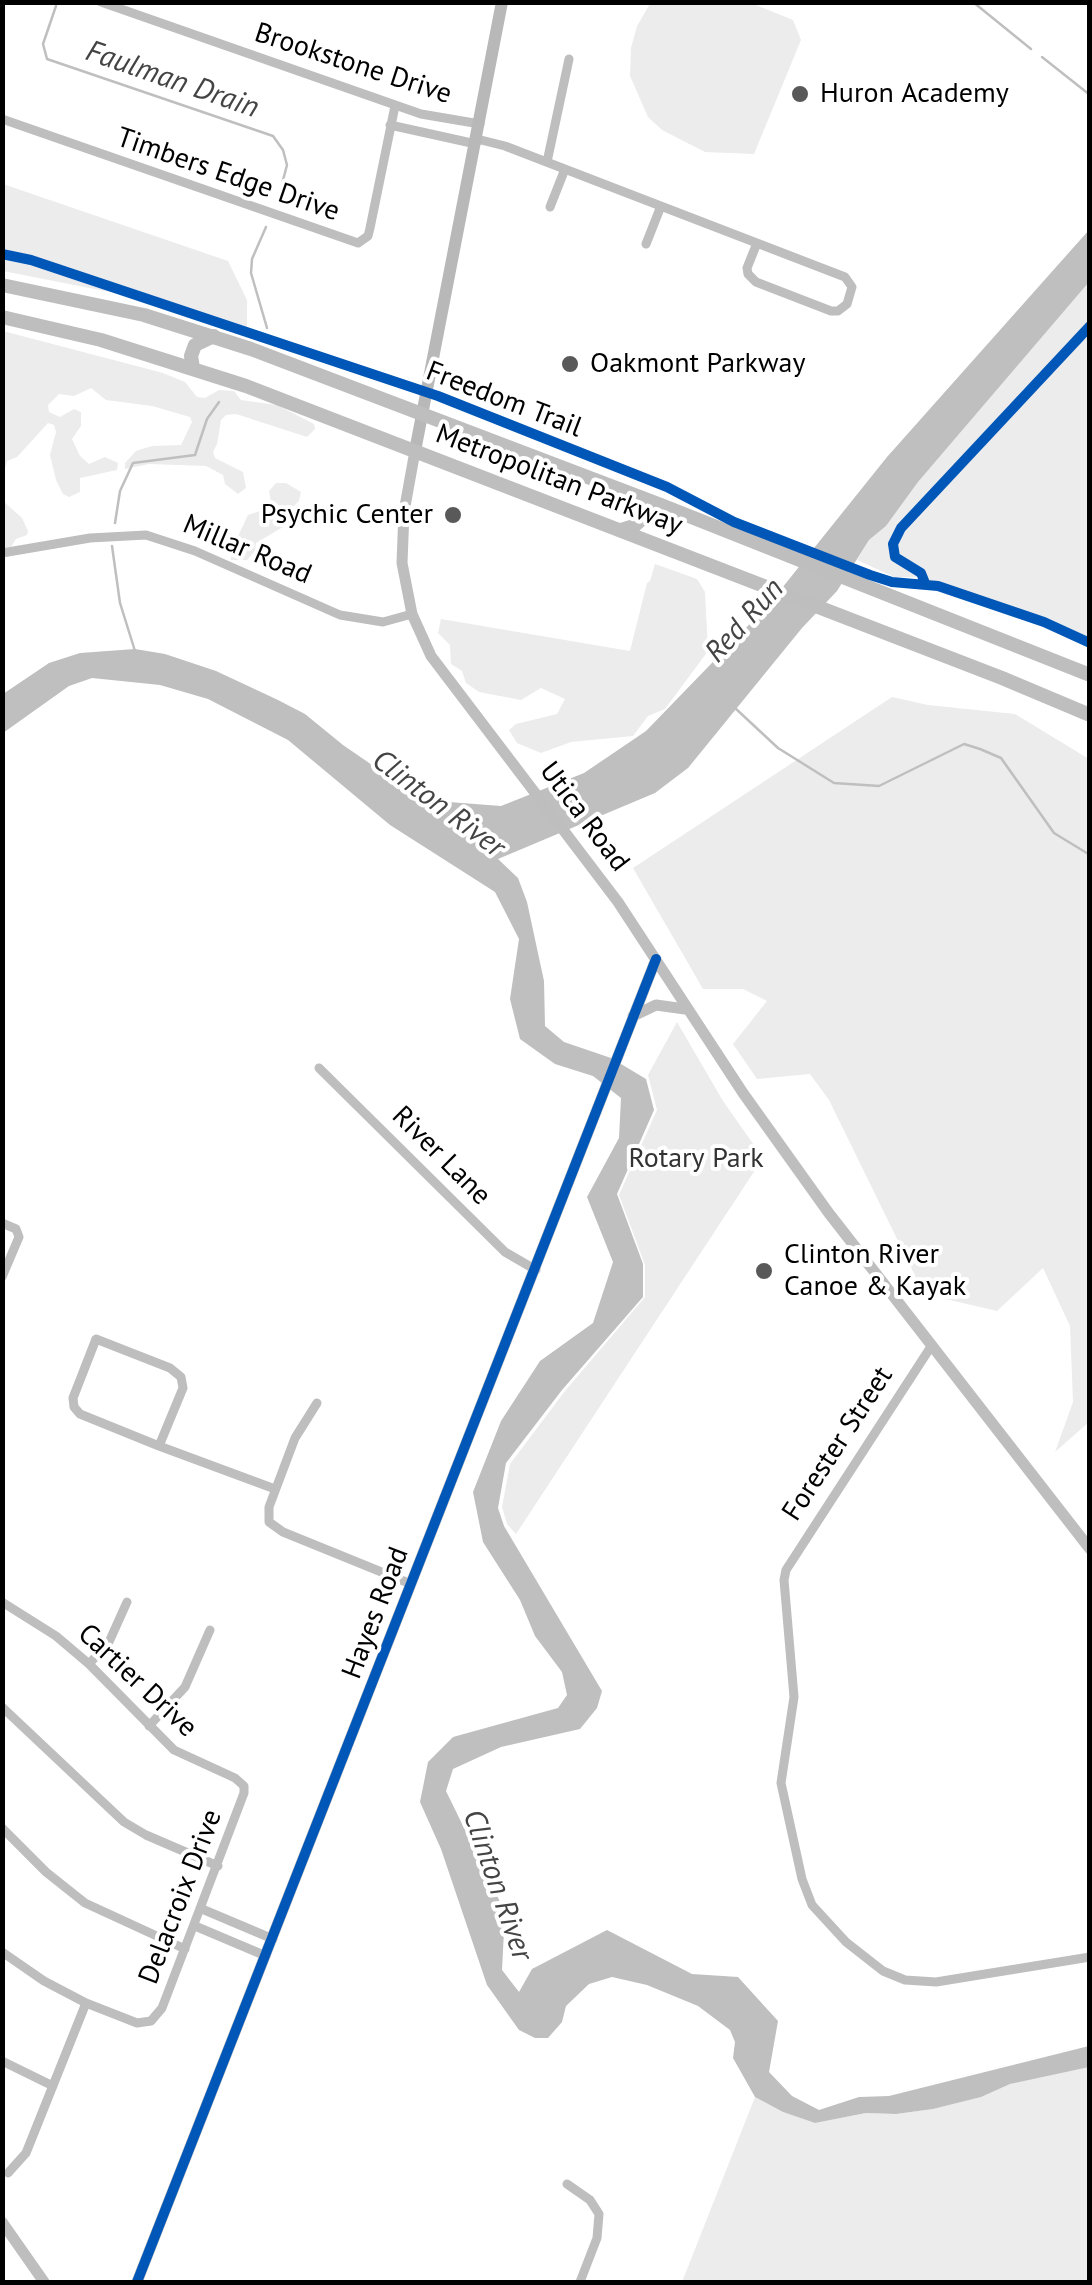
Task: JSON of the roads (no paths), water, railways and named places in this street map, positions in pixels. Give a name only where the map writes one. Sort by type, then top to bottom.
[{"type":"main road","name":"Utica Road","points":[[415,451],[502,2]]},
{"type":"main road","name":"Metropolitan Parkway","points":[[2,286],[102,305],[214,336],[644,498],[1090,674]]},
{"type":"main road","name":"Metropolitan Parkway","points":[[2,318],[101,340],[193,368],[766,586],[1090,715]]},
{"type":"main road","points":[[193,368],[195,345],[214,336]]},
{"type":"main road","points":[[620,530],[641,520],[644,498]]},
{"type":"street","name":"Brookstone Drive","points":[[101,2],[396,106],[480,124]]},
{"type":"street","points":[[547,162],[570,60]]},
{"type":"street","name":"Timbers Edge Drive","points":[[2,119],[358,243],[368,236],[396,106]]},
{"type":"street","name":"Brookstone Drive","points":[[390,124],[547,162],[564,169],[757,243],[844,277],[852,287],[847,304],[838,312],[831,311],[756,282],[748,268],[757,243]]},
{"type":"street","points":[[550,207],[564,169]]},
{"type":"street","points":[[646,244],[661,206]]},
{"type":"street","name":"Utica Road","points":[[415,451],[401,541],[404,583],[412,614],[431,656],[572,840],[828,1212],[1090,1549]]},
{"type":"street","name":"Millar Road","points":[[2,554],[101,536],[146,535],[186,547],[340,615],[383,622],[412,614]]},
{"type":"street","name":"Hayes Road","points":[[137,2282],[656,958]]},
{"type":"street","points":[[633,1016],[656,1005],[686,1010]]},
{"type":"street","name":"River Lane","points":[[319,1068],[505,1252],[536,1270]]},
{"type":"street","points":[[2,1223],[16,1229],[19,1237],[2,1277]]},
{"type":"street","points":[[159,1446],[183,1388],[182,1377],[170,1368],[96,1338],[74,1394],[74,1407],[84,1416],[159,1446],[275,1489]]},
{"type":"street","name":"Forester Street","points":[[932,1346],[786,1570],[794,1697],[781,1783],[802,1879],[812,1905],[858,1952],[883,1971],[905,1980],[950,1980],[1090,1957]]},
{"type":"street","points":[[317,1403],[295,1438],[266,1516],[272,1525],[411,1584]]},
{"type":"street","name":"Cartier Drive","points":[[2,1602],[26,1615],[89,1664],[182,1755],[235,1778],[244,1786]]},
{"type":"street","points":[[89,1664],[109,1642],[127,1602]]},
{"type":"street","points":[[149,1726],[185,1686],[210,1630]]},
{"type":"street","points":[[2,1707],[124,1822],[218,1866]]},
{"type":"street","name":"Delacroix Drive","points":[[86,2003],[136,2023],[151,2021],[162,2008],[240,1809],[244,1786]]},
{"type":"street","points":[[2,1828],[55,1880],[85,1902],[185,1949]]},
{"type":"street","points":[[202,1909],[272,1939]]},
{"type":"street","points":[[195,1926],[266,1956]]},
{"type":"street","points":[[2,1952],[44,1982],[86,2003],[26,2153],[8,2173]]},
{"type":"street","points":[[2,2061],[53,2086]]},
{"type":"street","points":[[567,2184],[590,2200],[599,2214],[597,2238],[580,2282]]},
{"type":"street","points":[[2,2222],[44,2282]]},
{"type":"water","name":"Clinton River","points":[[1089,230],[1089,282],[918,482],[886,526],[869,540],[837,591],[688,768],[655,793],[498,859],[518,878],[527,902],[544,981],[545,1026],[564,1042],[611,1058],[646,1079],[654,1110],[617,1194],[643,1264],[643,1297],[562,1390],[506,1463],[498,1508],[504,1526],[602,1691],[597,1708],[580,1729],[501,1747],[453,1769],[446,1791],[505,1912],[502,1970],[519,1992],[532,1969],[607,1930],[692,1974],[738,1977],[778,2021],[769,2072],[792,2096],[819,2110],[859,2097],[889,2096],[1089,2046],[1089,2067],[1010,2084],[981,2097],[933,2109],[866,2113],[815,2123],[755,2097],[733,2058],[735,2042],[730,2030],[698,2006],[647,1985],[612,1977],[589,1984],[566,2006],[562,2022],[548,2038],[535,2038],[519,2030],[487,1985],[441,1849],[420,1802],[428,1762],[453,1737],[558,1708],[567,1695],[562,1672],[535,1636],[520,1600],[483,1542],[473,1492],[501,1421],[540,1361],[593,1323],[613,1262],[587,1197],[619,1138],[621,1098],[593,1076],[555,1064],[520,1039],[510,999],[519,939],[495,892],[390,825],[288,740],[208,699],[160,685],[92,678],[69,686],[3,733],[3,694],[49,663],[80,653],[135,649],[165,654],[216,671],[305,714],[423,800],[501,806],[584,773],[646,731],[770,603],[887,457]]},
{"type":"waterway","points":[[973,2],[1031,49]]},
{"type":"waterway","name":"Faulman Drain","points":[[56,6],[43,44],[47,59],[273,136],[287,165],[278,199]]},
{"type":"waterway","points":[[1042,57],[1090,95]]},
{"type":"waterway","name":"Faulman Drain","points":[[266,227],[252,259],[251,273],[267,328]]},
{"type":"waterway","name":"Faulman Drain","points":[[115,523],[120,491],[133,463],[195,455],[207,419],[219,402]]},
{"type":"waterway","name":"Faulman Drain","points":[[112,546],[120,603],[135,651]]},
{"type":"waterway","points":[[735,708],[778,748],[834,783],[879,786],[964,744],[980,749],[1001,758],[1054,833],[1090,855]]},
{"type":"place","name":"Huron Academy","points":[[800,94]]},
{"type":"place","name":"Oakmont Parkway","points":[[570,364]]},
{"type":"place","name":"Psychic Center","points":[[453,515]]},
{"type":"place","name":"Clinton River Canoe & Kayak","points":[[764,1271]]},
{"type":"water label","name":"Red Run","points":[[745,621]]},
{"type":"park label","name":"Rotary Park","points":[[696,1159]]}]
